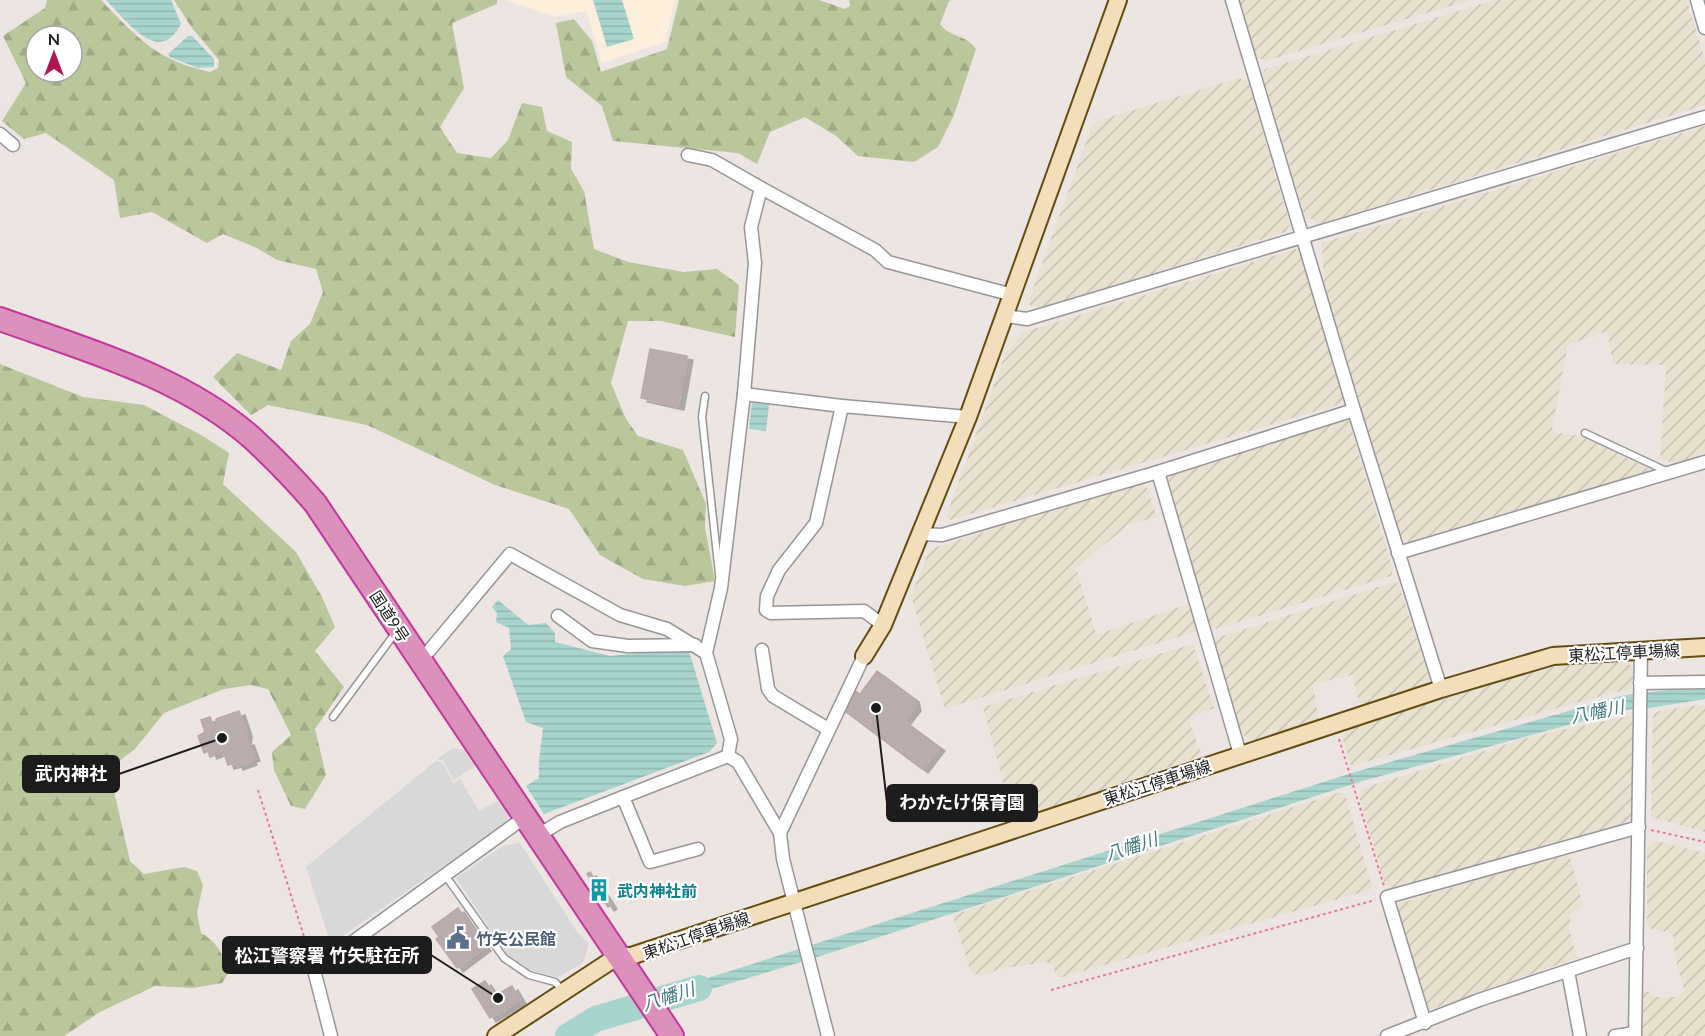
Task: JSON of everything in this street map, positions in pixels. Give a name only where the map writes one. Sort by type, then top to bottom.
[{"type":"highway","name":"国道9号","points":[[0,319],[147,373],[202,402],[250,436],[315,503],[672,1036]]},
{"type":"main road","points":[[864,656],[883,625],[968,417],[1118,0]]},
{"type":"main road","name":"東松江停車場線","points":[[618,956],[631,956],[1240,754],[1441,689],[1553,656],[1705,646]]},
{"type":"main road","points":[[496,1036],[618,956]]},
{"type":"street","points":[[1232,0],[1354,410],[1441,689]]},
{"type":"street","points":[[1696,0],[1705,28]]},
{"type":"street","points":[[1005,316],[1026,319],[1705,117]]},
{"type":"street","points":[[0,134],[13,145]]},
{"type":"street","points":[[688,155],[712,160],[875,250],[888,262],[1013,295]]},
{"type":"street","points":[[728,756],[731,739],[706,653],[720,588],[744,394],[755,263],[751,227],[761,188]]},
{"type":"street","points":[[744,394],[842,406],[968,417]]},
{"type":"street","points":[[842,406],[816,523],[778,570],[767,596],[766,610],[771,613],[864,611],[883,625]]},
{"type":"street","points":[[921,534],[942,535],[1158,472],[1354,410]]},
{"type":"street","points":[[1398,552],[1705,462]]},
{"type":"street","points":[[1158,472],[1240,754]]},
{"type":"street","points":[[418,659],[429,651],[510,554],[620,615],[667,629],[706,653]]},
{"type":"street","points":[[558,616],[592,641],[628,646],[695,645]]},
{"type":"street","points":[[762,650],[770,692],[828,729]]},
{"type":"street","points":[[1615,1036],[1635,1034],[1641,651]]},
{"type":"street","points":[[780,833],[864,656]]},
{"type":"street","points":[[1640,688],[1705,682]]},
{"type":"street","points":[[537,836],[560,822],[728,756]]},
{"type":"street","points":[[728,756],[738,762],[780,833],[781,849],[828,1036]]},
{"type":"street","points":[[623,797],[650,862],[698,849]]},
{"type":"street","points":[[331,1036],[314,970],[525,817]]},
{"type":"street","points":[[1425,1023],[1387,897],[1639,827]]},
{"type":"street","points":[[1387,1036],[1425,1023],[1479,999],[1637,948]]},
{"type":"street","points":[[1568,971],[1580,1036]]},
{"type":"lane","points":[[705,396],[704,436],[720,588]]},
{"type":"lane","points":[[1585,432],[1664,470],[1665,473]]},
{"type":"lane","points":[[333,717],[398,629]]},
{"type":"lane","points":[[445,875],[504,958],[529,975],[555,982],[563,991]]},
{"type":"path","points":[[1051,990],[1387,897],[1334,724]]},
{"type":"path","points":[[258,790],[314,970]]},
{"type":"path","points":[[1639,827],[1705,842]]},
{"type":"shaded area","points":[[505,0],[675,0],[665,42],[602,63],[586,11],[556,17]]},
{"type":"shaded area","points":[[1238,0],[1470,0],[1266,61],[1255,56]]},
{"type":"shaded area","points":[[1495,0],[1687,0],[1705,60],[1705,105],[1320,224],[1305,216],[1262,76],[1265,69]]},
{"type":"shaded area","points":[[1239,78],[1248,81],[1290,225],[1285,232],[1043,308],[1030,306],[1029,300],[1092,126],[1097,121]]},
{"type":"shaded area","points":[[1705,126],[1705,456],[1677,465],[1660,458],[1666,368],[1664,365],[1613,362],[1607,331],[1568,345],[1552,429],[1556,433],[1583,436],[1649,469],[1650,476],[1412,544],[1398,535],[1324,284],[1322,243]]},
{"type":"shaded area","points":[[1295,249],[1301,252],[1344,399],[1340,404],[951,520],[946,517],[1006,352],[1024,332]]},
{"type":"shaded area","points":[[1344,419],[1349,421],[1393,570],[1391,576],[1216,629],[1206,627],[1165,484],[1171,472]]},
{"type":"shaded area","points":[[1142,482],[1145,483],[1157,517],[1128,525],[1076,568],[1095,631],[1099,634],[1188,604],[1196,628],[1194,632],[947,708],[944,706],[911,596],[930,549]]},
{"type":"shaded area","points":[[1394,582],[1398,583],[1430,679],[1426,687],[1364,708],[1360,705],[1352,675],[1313,684],[1319,719],[1251,741],[1240,732],[1214,643],[1216,638]]},
{"type":"shaded area","points":[[1193,644],[1214,708],[1191,717],[1189,722],[1201,753],[1198,757],[1018,819],[1012,814],[983,707]]},
{"type":"shaded area","points":[[1625,662],[1634,667],[1632,689],[1351,766],[1342,737],[1347,730],[1492,680],[1547,667]]},
{"type":"shaded area","points":[[1705,706],[1705,832],[1651,817],[1653,716],[1658,711]]},
{"type":"shaded area","points":[[1628,716],[1632,718],[1632,737],[1635,743],[1633,815],[1623,824],[1393,888],[1385,885],[1359,796],[1363,788],[1530,737]]},
{"type":"shaded area","points":[[453,748],[464,750],[476,766],[454,780],[443,761],[437,759]]},
{"type":"shaded area","points":[[436,761],[443,763],[454,784],[460,779],[479,811],[497,801],[508,814],[506,822],[331,944],[306,867]]},
{"type":"shaded area","points":[[1341,792],[1345,794],[1372,887],[1370,890],[1062,977],[1057,977],[1052,964],[1045,962],[999,969],[982,976],[971,973],[954,920],[956,914]]},
{"type":"shaded area","points":[[1657,841],[1705,853],[1705,1036],[1638,1036],[1640,991],[1649,992],[1655,997],[1678,997],[1684,990],[1675,956],[1673,936],[1671,933],[1649,928],[1647,923],[1647,851],[1649,845]]},
{"type":"shaded area","points":[[520,843],[577,932],[589,943],[583,963],[558,977],[530,970],[507,954],[456,878],[503,846]]},
{"type":"shaded area","points":[[1564,855],[1570,857],[1583,905],[1569,915],[1571,922],[1569,929],[1577,958],[1429,1010],[1425,1006],[1397,908],[1400,903]]},
{"type":"green space","points":[[47,0],[101,0],[138,37],[162,54],[210,72],[218,68],[219,60],[192,28],[174,0],[497,0],[497,4],[452,23],[464,88],[440,127],[457,153],[491,158],[508,140],[522,103],[542,107],[547,131],[572,142],[571,169],[584,191],[594,249],[628,262],[684,272],[717,269],[739,285],[735,337],[661,321],[628,321],[611,383],[626,419],[638,436],[683,450],[706,504],[705,527],[715,581],[685,586],[643,579],[600,555],[569,509],[495,485],[367,425],[268,405],[251,415],[213,377],[237,353],[281,370],[291,341],[310,324],[323,292],[316,269],[277,260],[257,248],[223,234],[207,243],[152,212],[120,218],[114,180],[46,133],[24,139],[2,121],[25,84],[84,84],[84,24],[24,24],[24,79],[3,36],[45,8]]},
{"type":"green space","points":[[679,0],[819,0],[845,9],[850,6],[849,0],[952,0],[949,1],[940,24],[948,31],[968,41],[976,49],[954,115],[938,147],[914,162],[858,156],[836,136],[805,117],[770,132],[757,164],[738,153],[613,141],[602,106],[566,77],[556,23],[574,19],[592,41],[601,72],[667,49]]},
{"type":"green space","points":[[0,364],[83,397],[144,405],[203,436],[229,453],[223,484],[296,552],[322,597],[335,627],[315,651],[344,687],[315,729],[326,775],[305,809],[291,806],[274,770],[272,752],[291,735],[268,689],[251,685],[224,689],[164,713],[135,749],[109,769],[130,861],[144,874],[184,867],[197,871],[203,885],[197,913],[201,933],[219,950],[228,974],[222,983],[193,988],[155,986],[100,1012],[64,1036],[0,1036]]},
{"type":"water","points":[[106,0],[171,0],[181,24],[172,36],[163,41],[153,41],[133,28]]},
{"type":"water","points":[[593,0],[622,0],[634,39],[607,47]]},
{"type":"water","points":[[188,36],[192,36],[214,59],[214,67],[198,68],[170,57],[168,54]]},
{"type":"water","points":[[752,403],[769,404],[766,431],[749,429]]},
{"type":"water","points":[[498,600],[528,625],[546,623],[555,633],[555,642],[610,656],[688,648],[717,743],[709,752],[544,814],[526,786],[539,778],[543,728],[526,722],[503,656],[511,649],[509,628],[496,622],[497,613],[492,607]]},
{"type":"water","points":[[1705,687],[1705,699],[1643,709],[1643,693]]},
{"type":"water","points":[[1638,693],[1638,709],[1623,710],[1359,782],[811,959],[668,1002],[661,993],[1355,772]]},
{"type":"building","points":[[650,349],[687,356],[678,406],[641,398]]},
{"type":"building","points":[[877,671],[913,698],[915,707],[904,721],[939,747],[922,769],[841,708],[854,690],[860,694]]},
{"type":"building","points":[[239,711],[246,732],[245,742],[248,741],[254,757],[250,758],[251,761],[237,766],[236,763],[228,765],[223,750],[211,755],[209,751],[204,753],[198,736],[205,732],[201,720],[210,717],[214,729],[219,727],[216,719]]},
{"type":"building","name":"武内神社前","points":[[590,872],[611,905],[608,907],[587,874]]},
{"type":"building","name":"竹矢公民館","points":[[458,908],[485,947],[457,968],[436,939],[439,937],[432,927]]},
{"type":"building","points":[[485,981],[495,996],[512,986],[520,1000],[490,1018],[472,989]]},
{"type":"waterway","name":"八幡川","points":[[568,1036],[596,1019],[699,988]]},
{"type":"place","name":"わかたけ保育園","points":[[876,708]]},
{"type":"place","name":"武内神社","points":[[222,738]]},
{"type":"place","name":"武内神社前","points":[[599,890]]},
{"type":"place","name":"竹矢公民館","points":[[458,938]]},
{"type":"place","name":"松江警察署 竹矢駐在所","points":[[498,998]]}]
